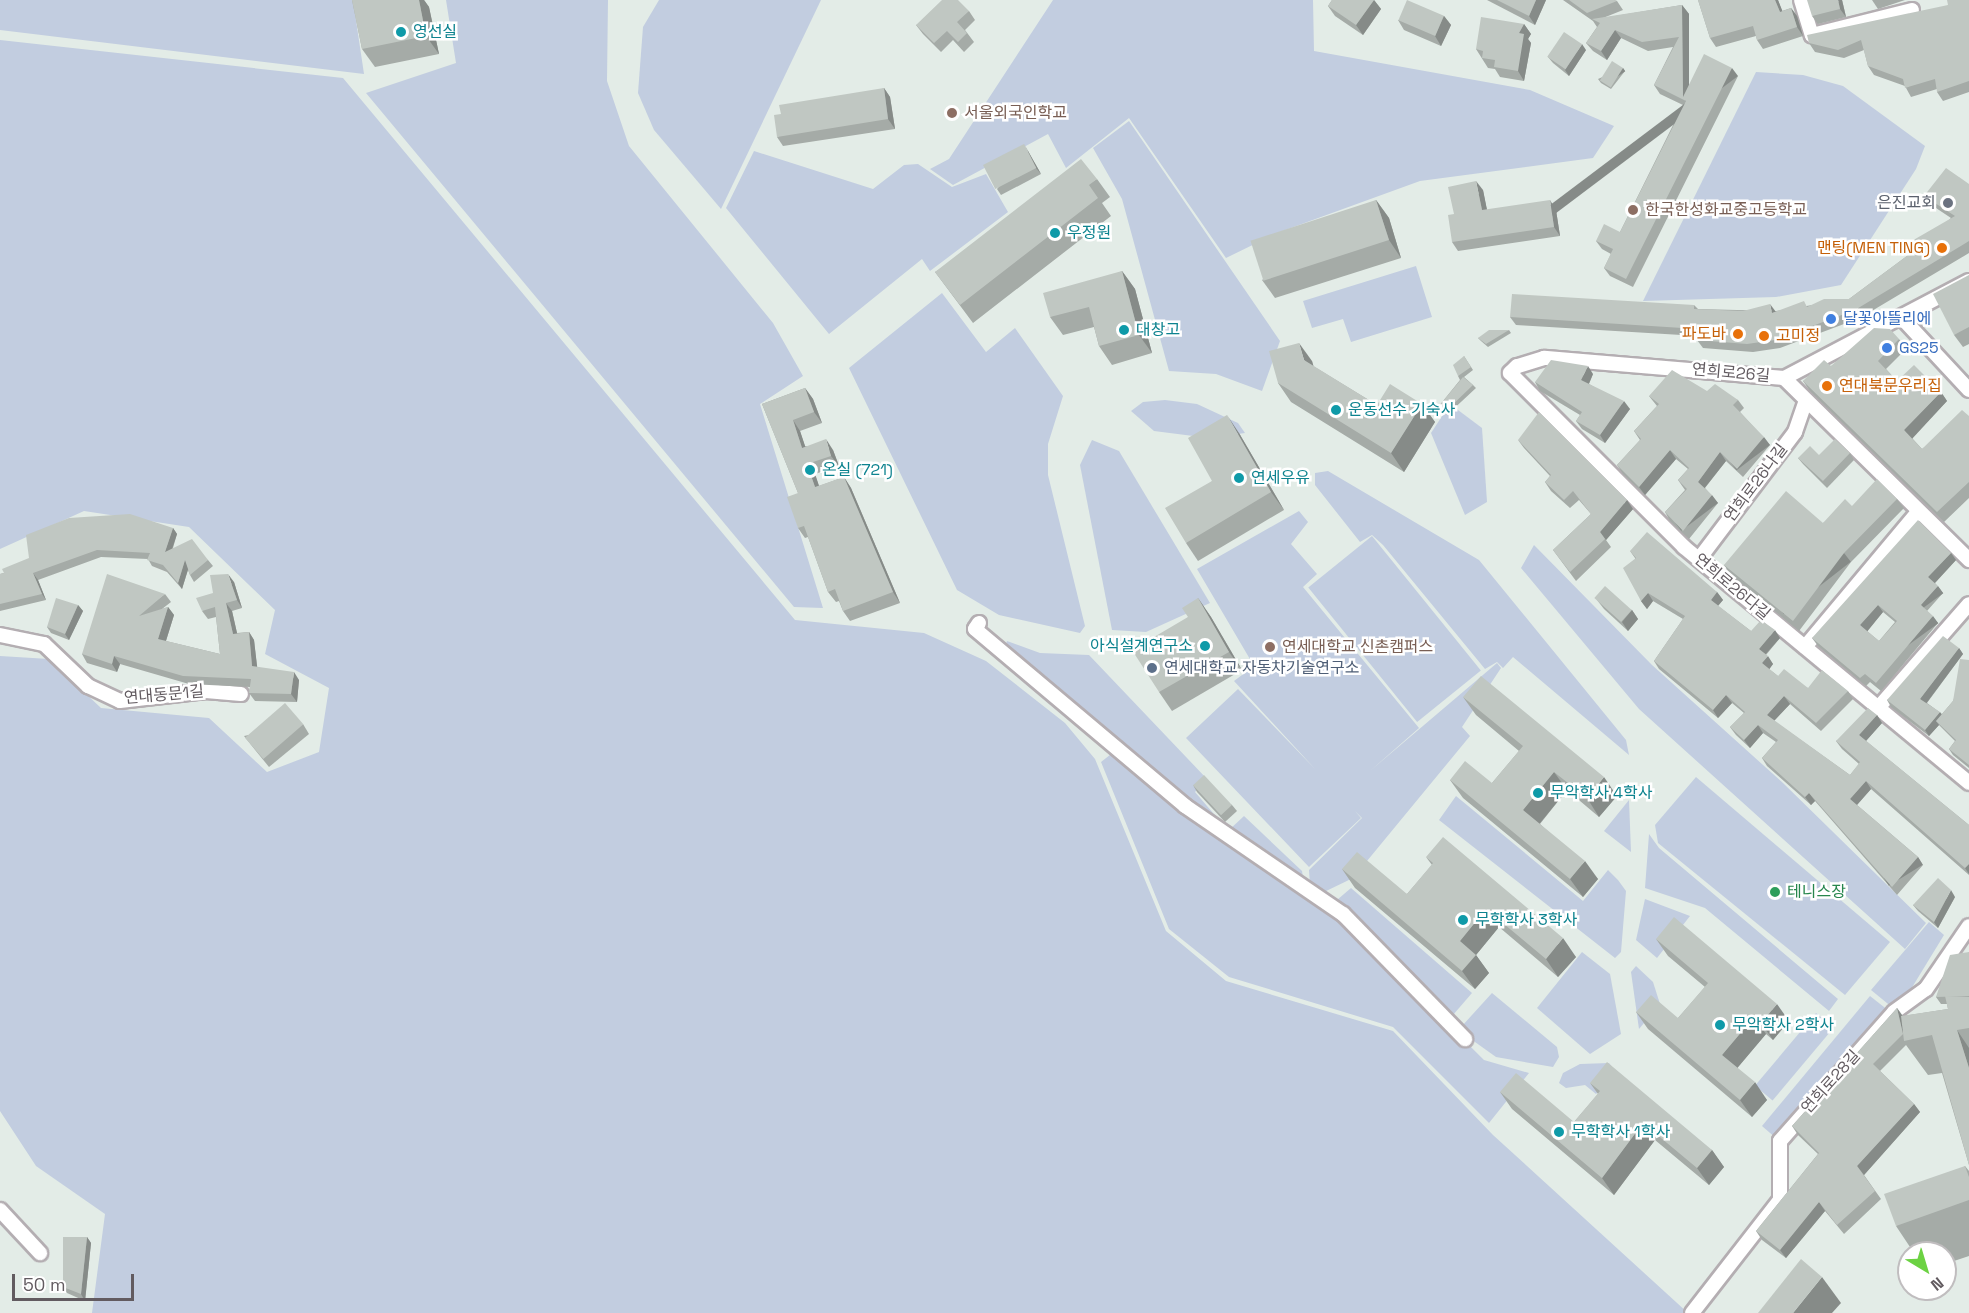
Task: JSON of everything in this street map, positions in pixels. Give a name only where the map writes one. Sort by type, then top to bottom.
[{"type":"street","points":[[1802,0],[1812,35],[1912,10]]},
{"type":"street","name":"연희로26길","points":[[1510,373],[1517,366],[1544,358],[1784,378],[1903,319],[1969,281]]},
{"type":"street","points":[[1903,319],[1969,390]]},
{"type":"street","name":"연희로26다길","points":[[1510,373],[1698,559],[1969,783]]},
{"type":"street","points":[[1784,378],[1805,404],[1969,560]]},
{"type":"street","name":"연희로26나길","points":[[1698,559],[1795,432],[1805,404]]},
{"type":"street","points":[[1805,647],[1918,512]]},
{"type":"street","points":[[1878,708],[1969,604]]},
{"type":"street","points":[[979,623],[975,629],[1185,806],[1343,914],[1465,1039]]},
{"type":"street","name":"연대동문1길","points":[[0,635],[44,644],[88,686],[120,701],[206,691],[241,694]]},
{"type":"street","name":"연희로28길","points":[[1692,1313],[1780,1200],[1780,1141],[1894,1012],[1926,989],[1969,926]]},
{"type":"street","points":[[0,1210],[40,1253]]},
{"type":"shaded area","points":[[0,0],[353,0],[364,74],[0,30]]},
{"type":"shaded area","points":[[446,0],[608,0],[607,81],[629,146],[773,323],[803,376],[760,404],[823,608],[794,607],[366,93],[456,63]]},
{"type":"shaded area","points":[[659,0],[821,0],[721,209],[654,130],[638,93],[643,27]]},
{"type":"shaded area","points":[[1053,0],[1313,0],[1314,51],[1530,90],[1614,126],[1593,158],[1420,181],[1277,233],[1226,258],[1129,118],[1066,168],[1048,134],[953,185],[930,169],[949,159]]},
{"type":"shaded area","points":[[0,40],[343,78],[795,620],[924,633],[986,661],[1065,723],[1095,759],[1166,931],[1226,981],[1393,1031],[1493,1135],[1688,1313],[92,1313],[105,1214],[36,1166],[0,1111],[0,656],[49,659],[101,708],[209,718],[267,772],[319,752],[329,688],[265,654],[275,610],[189,527],[84,511],[0,549]]},
{"type":"shaded area","points":[[1756,72],[1803,75],[1843,86],[1925,146],[1916,169],[1841,285],[1776,297],[1643,301]]},
{"type":"shaded area","points":[[1129,121],[1280,341],[1262,391],[1216,374],[1169,371],[1122,199],[1093,148]]},
{"type":"shaded area","points":[[754,151],[873,189],[904,165],[918,164],[952,187],[986,174],[1008,212],[930,271],[922,259],[829,334],[726,208]]},
{"type":"shaded area","points":[[1416,266],[1432,317],[1351,342],[1343,319],[1312,328],[1303,301]]},
{"type":"shaded area","points":[[942,293],[986,352],[1015,328],[1063,396],[1048,444],[1048,475],[1085,626],[1080,633],[999,615],[957,590],[849,368]]},
{"type":"shaded area","points":[[1165,400],[1197,404],[1238,423],[1245,433],[1209,438],[1154,431],[1131,411],[1143,402]]},
{"type":"shaded area","points":[[1450,404],[1482,428],[1487,502],[1465,515],[1431,433]]},
{"type":"shaded area","points":[[1092,440],[1119,451],[1210,603],[1146,632],[1112,630],[1080,465]]},
{"type":"shaded area","points":[[1328,471],[1479,560],[1626,740],[1629,755],[1513,657],[1503,668],[1497,662],[1485,669],[1383,545],[1372,535],[1360,542],[1315,485],[1315,473]]},
{"type":"shaded area","points":[[1299,511],[1308,522],[1291,544],[1317,574],[1303,587],[1419,728],[1370,771],[1497,663],[1501,668],[1462,727],[1470,736],[1353,878],[1322,893],[1310,885],[1309,870],[1362,818],[1355,811],[1361,818],[1309,867],[1186,738],[1238,689],[1316,770],[1234,681],[1254,666],[1197,569]]},
{"type":"shaded area","points":[[1372,536],[1481,670],[1417,722],[1308,588]]},
{"type":"shaded area","points":[[1534,545],[1652,665],[1783,783],[1926,923],[1905,949],[1639,709],[1521,568]]},
{"type":"shaded area","points":[[1007,641],[1040,653],[1089,655],[1207,779],[1195,792],[1225,827],[1186,802],[1005,647]]},
{"type":"shaded area","points":[[1115,751],[1340,917],[1484,1060],[1529,1073],[1489,1123],[1393,1027],[1229,977],[1169,929],[1101,762]]},
{"type":"shaded area","name":"테니스장","points":[[1696,777],[1890,942],[1845,995],[1658,843],[1655,825]]},
{"type":"shaded area","points":[[1456,796],[1583,901],[1608,870],[1626,891],[1621,952],[1615,958],[1439,820]]},
{"type":"shaded area","points":[[1629,800],[1631,852],[1604,831]]},
{"type":"shaded area","points":[[1244,816],[1302,871],[1304,883],[1228,831]]},
{"type":"shaded area","points":[[1649,834],[1659,848],[1838,999],[1829,1011],[1705,908],[1645,888]]},
{"type":"shaded area","points":[[1351,888],[1472,993],[1453,1015],[1337,900]]},
{"type":"shaded area","points":[[1645,899],[1690,916],[1657,958],[1636,940]]},
{"type":"shaded area","points":[[1929,922],[1944,935],[1908,994],[1893,1008],[1871,990]]},
{"type":"shaded area","points":[[1582,952],[1610,974],[1621,1034],[1590,1054],[1537,1008]]},
{"type":"shaded area","points":[[1636,966],[1653,982],[1660,1004],[1639,1029],[1631,972]]},
{"type":"shaded area","points":[[1492,993],[1557,1047],[1559,1057],[1553,1067],[1496,1057],[1468,1037],[1462,1026]]},
{"type":"shaded area","points":[[1870,996],[1889,1011],[1777,1139],[1762,1126]]},
{"type":"shaded area","points":[[1816,1013],[1834,1028],[1773,1101],[1755,1086]]},
{"type":"shaded area","points":[[1609,1063],[1616,1072],[1596,1094],[1585,1085],[1566,1088],[1559,1083],[1563,1073],[1580,1064]]},
{"type":"building","points":[[352,0],[419,0],[426,36],[362,49]]},
{"type":"building","points":[[942,0],[958,0],[969,11],[957,22],[967,33],[958,42],[947,31],[934,43],[916,25]]},
{"type":"building","points":[[1332,0],[1374,0],[1356,25],[1328,6]]},
{"type":"building","points":[[1407,0],[1444,16],[1435,36],[1398,20]]},
{"type":"building","points":[[1497,0],[1536,0],[1529,16]]},
{"type":"building","points":[[1569,0],[1614,0],[1617,1],[1587,13]]},
{"type":"building","points":[[1698,0],[1775,0],[1780,12],[1791,8],[1797,27],[1757,40],[1753,26],[1710,38]]},
{"type":"building","points":[[1807,0],[1838,0],[1840,9],[1812,16]]},
{"type":"building","points":[[1947,0],[1969,0],[1969,81],[1937,92],[1935,79],[1905,88],[1903,79],[1868,66],[1861,40],[1838,50],[1809,43],[1807,35],[1948,5]]},
{"type":"building","points":[[1682,5],[1683,97],[1704,54],[1732,68],[1626,279],[1604,268],[1613,249],[1596,241],[1604,224],[1620,232],[1686,101],[1654,85],[1679,37],[1642,42],[1615,30],[1601,51],[1586,43],[1600,23],[1592,19]]},
{"type":"building","points":[[1481,17],[1524,24],[1519,33],[1524,34],[1518,71],[1494,67],[1495,60],[1482,58],[1483,51],[1476,49]]},
{"type":"building","points":[[1564,32],[1582,44],[1565,69],[1547,57]]},
{"type":"building","points":[[1612,61],[1623,68],[1611,87],[1600,81]]},
{"type":"building","points":[[884,88],[888,119],[777,137],[774,115],[781,114],[779,105]]},
{"type":"building","points":[[1024,144],[1036,168],[995,189],[983,165]]},
{"type":"building","points":[[1081,159],[1097,179],[1089,185],[1098,198],[960,305],[935,272]]},
{"type":"building","points":[[1946,168],[1969,184],[1969,241],[1855,310],[1775,340],[1747,344],[1697,340],[1698,329],[1510,317],[1512,294],[1694,305],[1694,309],[1743,311],[1770,304],[1772,313],[1804,301],[1807,307],[1824,299],[1849,299],[1915,250],[1910,242],[1955,216],[1924,196]]},
{"type":"building","points":[[1476,181],[1482,210],[1550,200],[1554,227],[1452,242],[1448,215],[1454,214],[1448,187]]},
{"type":"building","points":[[1376,200],[1389,240],[1263,281],[1250,241]]},
{"type":"building","points":[[1122,271],[1139,335],[1099,346],[1089,307],[1050,317],[1043,293]]},
{"type":"building","points":[[1969,275],[1969,327],[1954,335],[1933,294]]},
{"type":"building","points":[[1874,328],[1890,329],[1899,339],[1878,361],[1897,381],[1914,365],[1941,392],[1904,430],[1922,449],[1962,410],[1969,416],[1969,482],[1937,512],[1803,381],[1824,360],[1831,366]]},
{"type":"building","points":[[1489,330],[1509,330],[1486,344],[1478,338]]},
{"type":"building","name":"운동선수 기숙사","points":[[1299,343],[1304,360],[1377,405],[1390,384],[1422,404],[1391,453],[1278,383],[1269,351]]},
{"type":"building","points":[[1464,356],[1471,367],[1458,376],[1453,365]]},
{"type":"building","points":[[1551,360],[1588,366],[1581,380],[1624,401],[1600,435],[1576,421],[1582,412],[1535,382]]},
{"type":"building","points":[[1672,370],[1707,391],[1715,384],[1738,400],[1733,405],[1764,437],[1737,469],[1720,452],[1698,482],[1712,495],[1683,531],[1665,512],[1687,489],[1678,480],[1689,468],[1670,450],[1639,487],[1617,465],[1641,439],[1634,431],[1659,404],[1649,396]]},
{"type":"building","points":[[1463,377],[1473,385],[1445,412],[1439,406]]},
{"type":"building","points":[[805,388],[814,412],[793,420],[802,448],[826,439],[831,456],[807,464],[815,487],[844,477],[893,592],[843,611],[835,589],[828,592],[804,526],[798,528],[787,497],[798,493],[762,404]]},
{"type":"building","points":[[1539,412],[1627,500],[1600,532],[1605,539],[1570,572],[1553,550],[1591,514],[1573,491],[1564,500],[1545,482],[1551,475],[1518,440]]},
{"type":"building","name":"연세우유","points":[[1227,415],[1271,492],[1186,543],[1165,508],[1212,481],[1188,438]]},
{"type":"building","points":[[1835,439],[1850,453],[1823,481],[1798,458],[1810,446],[1819,455]]},
{"type":"building","points":[[1877,479],[1897,499],[1844,553],[1793,621],[1724,565],[1786,491],[1823,523],[1845,499],[1852,506]]},
{"type":"building","points":[[130,514],[173,528],[165,552],[192,539],[208,560],[190,575],[185,560],[178,583],[163,565],[147,560],[150,553],[97,550],[33,573],[42,594],[0,604],[0,574],[4,573],[2,569],[29,558],[26,535],[69,518]]},
{"type":"building","points":[[1918,520],[1951,553],[1928,577],[1938,586],[1921,605],[1933,616],[1876,683],[1865,674],[1860,678],[1812,638]],"holes":[[[1878,605],[1897,621],[1879,641],[1860,625]]]},
{"type":"building","points":[[1647,532],[1717,592],[1711,600],[1751,631],[1761,620],[1775,630],[1759,649],[1768,656],[1762,663],[1778,676],[1784,669],[1808,688],[1822,670],[1848,691],[1816,723],[1784,696],[1767,715],[1850,775],[1860,762],[1836,741],[1868,708],[1877,715],[1859,735],[1969,825],[1969,864],[1965,868],[1866,781],[1850,799],[1918,857],[1892,887],[1809,793],[1805,797],[1762,758],[1778,740],[1758,725],[1744,740],[1730,727],[1745,712],[1726,695],[1713,710],[1654,661],[1685,616],[1648,593],[1641,601],[1623,568],[1636,558],[1630,551]]},
{"type":"building","points":[[107,574],[165,594],[139,616],[168,607],[158,639],[220,654],[215,607],[202,611],[196,598],[213,593],[210,575],[228,574],[237,600],[226,603],[233,634],[249,632],[252,666],[294,672],[291,694],[249,693],[251,679],[183,676],[114,656],[112,664],[82,654]]},
{"type":"building","points":[[1605,586],[1632,610],[1621,622],[1594,598]]},
{"type":"building","points":[[56,598],[78,605],[65,634],[47,627]]},
{"type":"building","points":[[1198,598],[1229,652],[1159,692],[1132,650],[1188,617],[1182,608]]},
{"type":"building","points":[[1943,636],[1959,648],[1920,699],[1940,712],[1925,730],[1887,700]]},
{"type":"building","points":[[1960,659],[1969,660],[1969,765],[1949,749],[1956,740],[1936,721],[1953,701]]},
{"type":"building","name":"무악학사 4학사","points":[[1481,676],[1604,777],[1587,798],[1554,772],[1523,810],[1585,861],[1570,879],[1450,780],[1465,761],[1492,783],[1523,746],[1463,697]]},
{"type":"building","points":[[285,703],[303,724],[263,759],[245,738]]},
{"type":"building","points":[[1204,775],[1232,805],[1221,815],[1193,785]]},
{"type":"building","name":"무학학사 3학사","points":[[1443,837],[1563,938],[1546,959],[1486,909],[1460,941],[1476,955],[1462,971],[1342,869],[1357,852],[1407,894],[1433,863],[1426,857]]},
{"type":"building","points":[[1938,878],[1951,890],[1934,922],[1913,905]]},
{"type":"building","name":"무악학사 2학사","points":[[1674,917],[1777,1004],[1761,1023],[1754,1017],[1722,1055],[1755,1082],[1740,1100],[1636,1012],[1651,995],[1678,1018],[1708,983],[1656,939]]},
{"type":"building","points":[[1969,952],[1969,996],[1936,997],[1950,955]]},
{"type":"building","points":[[1945,996],[1969,997],[1969,1028],[1957,1030],[1969,1068],[1969,1165],[1932,1035],[1904,1041],[1901,1016],[1948,1009]]},
{"type":"building","points":[[1897,1008],[1903,1034],[1873,1064],[1914,1104],[1857,1166],[1875,1191],[1837,1225],[1819,1202],[1780,1250],[1756,1231],[1819,1153],[1792,1126]]},
{"type":"building","name":"무학학사 1학사","points":[[1607,1062],[1712,1150],[1697,1168],[1643,1123],[1602,1178],[1500,1092],[1516,1073],[1574,1122],[1600,1091],[1590,1083]]},
{"type":"building","points":[[1965,1166],[1969,1177],[1969,1200],[1896,1226],[1884,1194]]},
{"type":"building","points":[[63,1237],[87,1237],[81,1294],[63,1287]]},
{"type":"building","points":[[1801,1259],[1822,1277],[1793,1313],[1758,1313]]},
{"type":"place","name":"영선실","points":[[401,32]]},
{"type":"place","name":"서울외국인학교","points":[[952,113]]},
{"type":"place","name":"은진교회","points":[[1948,203]]},
{"type":"place","name":"한국한성화교중고등학교","points":[[1633,210]]},
{"type":"place","name":"우정원","points":[[1055,233]]},
{"type":"place","name":"맨팅(MEN TING)","points":[[1942,248]]},
{"type":"place","name":"달꽃아뜰리에","points":[[1831,319]]},
{"type":"place","name":"대창고","points":[[1124,330]]},
{"type":"place","name":"파도바","points":[[1738,334]]},
{"type":"place","name":"고미정","points":[[1764,336]]},
{"type":"place","name":"GS25","points":[[1887,348]]},
{"type":"place","name":"연대북문우리집","points":[[1827,386]]},
{"type":"place","name":"운동선수 기숙사","points":[[1336,410]]},
{"type":"place","name":"온실 (721)","points":[[810,470]]},
{"type":"place","name":"연세우유","points":[[1239,478]]},
{"type":"place","name":"아식설계연구소","points":[[1205,646]]},
{"type":"place","name":"연세대학교 신촌캠퍼스","points":[[1270,647]]},
{"type":"place","name":"연세대학교 자동차기술연구소","points":[[1152,668]]},
{"type":"place","name":"무악학사 4학사","points":[[1538,793]]},
{"type":"place","name":"테니스장","points":[[1775,892]]},
{"type":"place","name":"무학학사 3학사","points":[[1463,920]]},
{"type":"place","name":"무악학사 2학사","points":[[1720,1025]]},
{"type":"place","name":"무학학사 1학사","points":[[1559,1132]]}]
